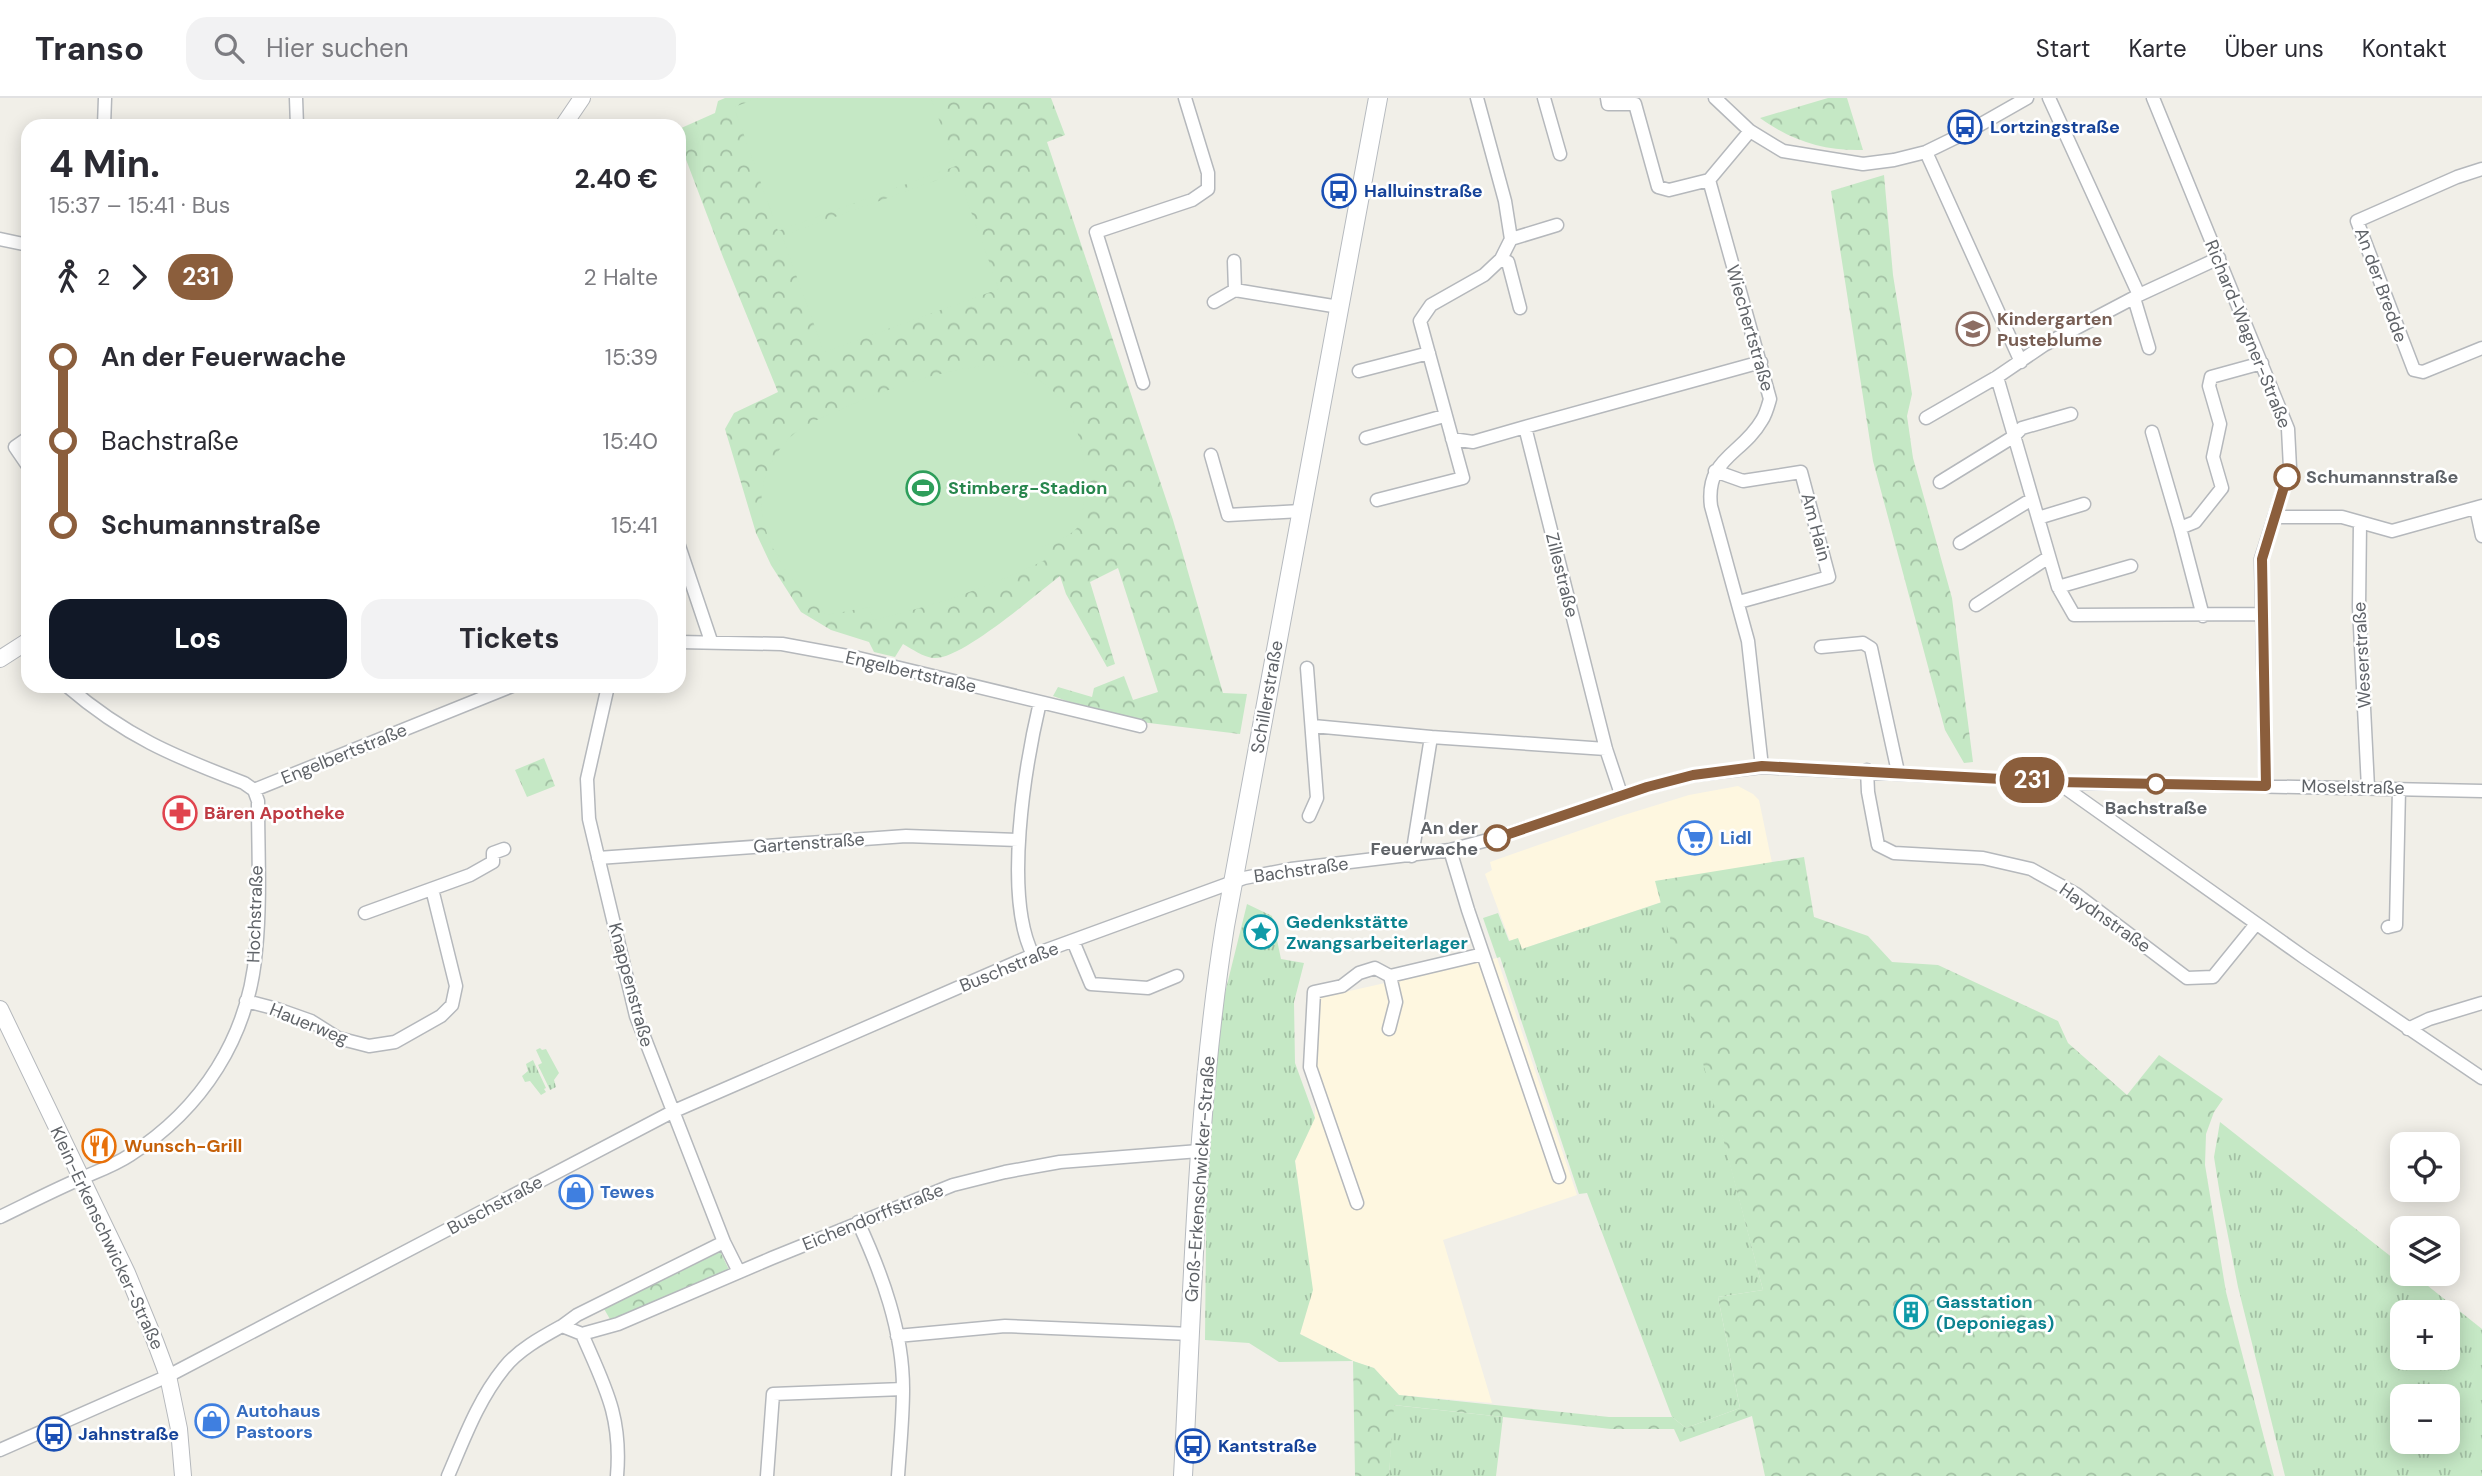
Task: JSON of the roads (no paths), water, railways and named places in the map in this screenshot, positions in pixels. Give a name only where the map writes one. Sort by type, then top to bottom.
[{"type":"main road","name":"Schillerstraße","points":[[1233,883],[1378,98]]},
{"type":"main road","name":"Groß-Erkenschwicker-Straße","points":[[1183,1476],[1199,1151],[1211,1013],[1233,883]]},
{"type":"street","points":[[104,119],[105,98]]},
{"type":"street","points":[[296,98],[297,119]]},
{"type":"street","points":[[1143,383],[1096,232],[1192,200],[1208,189],[1208,173],[1185,98]]},
{"type":"street","points":[[1377,500],[1462,478],[1420,321],[1431,304],[1484,275],[1502,259],[1511,239],[1505,201],[1477,98]]},
{"type":"street","points":[[1544,98],[1560,155]]},
{"type":"street","points":[[1607,98],[1608,104],[1635,104],[1658,187],[1669,190],[1709,180],[1749,131]]},
{"type":"street","points":[[1715,98],[1749,131],[1783,151],[1863,164],[1926,152],[2009,103],[2027,98]]},
{"type":"street","points":[[2049,98],[2137,296],[2149,348]]},
{"type":"street","name":"Richard-Wagner-Straße","points":[[2153,98],[2288,429],[2290,468],[2262,559],[2266,786]]},
{"type":"street","points":[[566,119],[576,100]]},
{"type":"street","points":[[1926,152],[2021,362]]},
{"type":"street","name":"An der Bredde","points":[[2482,169],[2457,177],[2357,221],[2407,358],[2414,370],[2423,372],[2482,348]]},
{"type":"street","name":"Wiechertstraße","points":[[1709,180],[1770,399],[1762,421],[1714,471]]},
{"type":"street","points":[[1511,239],[1558,226]]},
{"type":"street","points":[[0,239],[21,244]]},
{"type":"street","points":[[1926,418],[1997,377],[2044,345],[2137,296],[2219,258]]},
{"type":"street","points":[[1502,259],[1508,262],[1520,308]]},
{"type":"street","points":[[1234,261],[1235,290]]},
{"type":"street","points":[[1214,302],[1235,290],[1339,307]]},
{"type":"street","points":[[1359,371],[1429,353]]},
{"type":"street","points":[[1452,439],[1473,442],[1761,362]]},
{"type":"street","points":[[2180,528],[2195,522],[2221,488],[2213,457],[2220,424],[2209,386],[2211,377],[2262,363]]},
{"type":"street","points":[[1997,377],[2058,587],[2074,615],[2262,614]]},
{"type":"street","points":[[1940,482],[2013,437],[2022,428],[2071,414]]},
{"type":"street","points":[[1366,438],[1444,416]]},
{"type":"street","name":"Zillestraße","points":[[1524,427],[1606,749],[1621,794]]},
{"type":"street","points":[[2152,432],[2203,616]]},
{"type":"street","points":[[21,443],[15,447],[21,456]]},
{"type":"street","points":[[1211,455],[1228,515],[1301,511]]},
{"type":"street","points":[[1714,471],[1709,493],[1711,506],[1748,641],[1762,766]]},
{"type":"street","name":"Am Hain","points":[[1714,471],[1743,481],[1801,472],[1829,577],[1739,603]]},
{"type":"street","points":[[1960,543],[2032,499]]},
{"type":"street","points":[[2038,518],[2084,504]]},
{"type":"street","points":[[2273,517],[2342,517],[2392,531],[2479,507],[2482,536]]},
{"type":"street","name":"Weserstraße","points":[[2360,523],[2359,607],[2368,788]]},
{"type":"street","points":[[1976,605],[2049,557]]},
{"type":"street","points":[[2058,587],[2131,566]]},
{"type":"street","points":[[686,567],[711,641]]},
{"type":"street","name":"Engelbertstraße","points":[[686,642],[782,644],[858,658],[1140,726]]},
{"type":"street","points":[[1821,647],[1863,643],[1871,648],[1898,772]]},
{"type":"street","points":[[0,659],[21,646]]},
{"type":"street","name":"Schillerstraße","points":[[1307,668],[1317,798],[1309,816]]},
{"type":"street","points":[[75,693],[91,707],[144,741],[244,783],[254,790]]},
{"type":"street","name":"Engelbertstraße","points":[[254,790],[495,693]]},
{"type":"street","name":"Knappenstraße","points":[[606,693],[587,779],[589,820],[636,1016],[724,1242],[739,1272]]},
{"type":"street","points":[[1033,955],[1027,944],[1017,876],[1028,770],[1040,702]]},
{"type":"street","points":[[1313,726],[1606,749]]},
{"type":"street","points":[[1412,856],[1431,737]]},
{"type":"street","name":"Bachstraße","points":[[1233,883],[1244,878],[1291,869],[1450,850],[1499,837],[1621,794],[1693,775],[1762,766],[2057,782]]},
{"type":"street","name":"Haydnstraße","points":[[1867,770],[1868,792],[1878,845],[1894,853],[1983,858],[2031,869],[2076,894],[2187,978],[2213,977],[2256,924]]},
{"type":"street","points":[[2057,782],[2256,924],[2482,1078]]},
{"type":"street","name":"Moselstraße","points":[[2057,782],[2482,791]]},
{"type":"street","points":[[2388,927],[2396,925],[2399,789]]},
{"type":"street","name":"Hochstraße","points":[[81,1178],[128,1157],[166,1130],[186,1111],[213,1077],[238,1027],[257,951],[258,802],[254,790]]},
{"type":"street","name":"Gartenstraße","points":[[598,858],[906,836],[1019,841]]},
{"type":"street","points":[[365,913],[470,875],[493,862],[493,853],[504,849]]},
{"type":"street","points":[[1450,850],[1559,1177]]},
{"type":"street","name":"Buschstraße","points":[[0,1450],[168,1376],[672,1112],[1033,955],[1233,883]]},
{"type":"street","name":"Hauerweg","points":[[246,1001],[311,1021],[338,1038],[369,1046],[395,1042],[442,1016],[452,1005],[456,986],[432,889]]},
{"type":"street","name":"Buschstraße","points":[[1073,941],[1091,984],[1149,988],[1177,976]]},
{"type":"street","points":[[1357,1203],[1310,1067],[1314,992],[1342,986],[1359,973],[1376,968],[1390,976],[1483,954]]},
{"type":"street","points":[[1389,1029],[1396,1002],[1390,976]]},
{"type":"street","points":[[2408,1029],[2429,1019],[2482,1003]]},
{"type":"street","name":"Klein-Erkenschwicker-Straße","points":[[0,1009],[127,1273],[168,1376],[179,1429],[183,1476]]},
{"type":"street","name":"Eichendorffstraße","points":[[582,1334],[618,1324],[858,1222],[953,1185],[1060,1162],[1199,1151]]},
{"type":"street","points":[[0,1217],[81,1178]]},
{"type":"street","points":[[858,1222],[892,1307],[897,1336],[903,1389],[898,1476]]},
{"type":"street","points":[[448,1476],[474,1415],[505,1367],[541,1337],[577,1315],[724,1242]]},
{"type":"street","points":[[562,1326],[582,1334],[613,1407],[619,1449],[617,1476]]},
{"type":"street","points":[[897,1336],[1005,1326],[1191,1334]]},
{"type":"street","points":[[767,1476],[773,1394],[903,1389]]},
{"type":"place","name":"Lortzingstraße","points":[[1965,127]]},
{"type":"place","name":"Halluinstraße","points":[[1339,191]]},
{"type":"place","name":"Kindergarten Pusteblume","points":[[1973,329]]},
{"type":"place","name":"Schumannstraße","points":[[2287,477]]},
{"type":"place","name":"Stimberg-Stadion","points":[[923,488]]},
{"type":"place","name":"Bachstraße","points":[[2156,784]]},
{"type":"place","name":"Bären Apotheke","points":[[180,813]]},
{"type":"place","name":"An der Feuerwache","points":[[1497,838]]},
{"type":"place","name":"Lidl","points":[[1695,838]]},
{"type":"place","name":"Gedenkstätte Zwangsarbeiterlager","points":[[1261,932]]},
{"type":"place","name":"Wunsch-Grill","points":[[99,1146]]},
{"type":"place","name":"Tewes","points":[[576,1192]]},
{"type":"place","name":"Gasstation (Deponiegas)","points":[[1911,1312]]},
{"type":"place","name":"Autohaus Pastoors","points":[[212,1421]]},
{"type":"place","name":"Jahnstraße","points":[[54,1434]]},
{"type":"place","name":"Kantstraße","points":[[1193,1446]]}]
